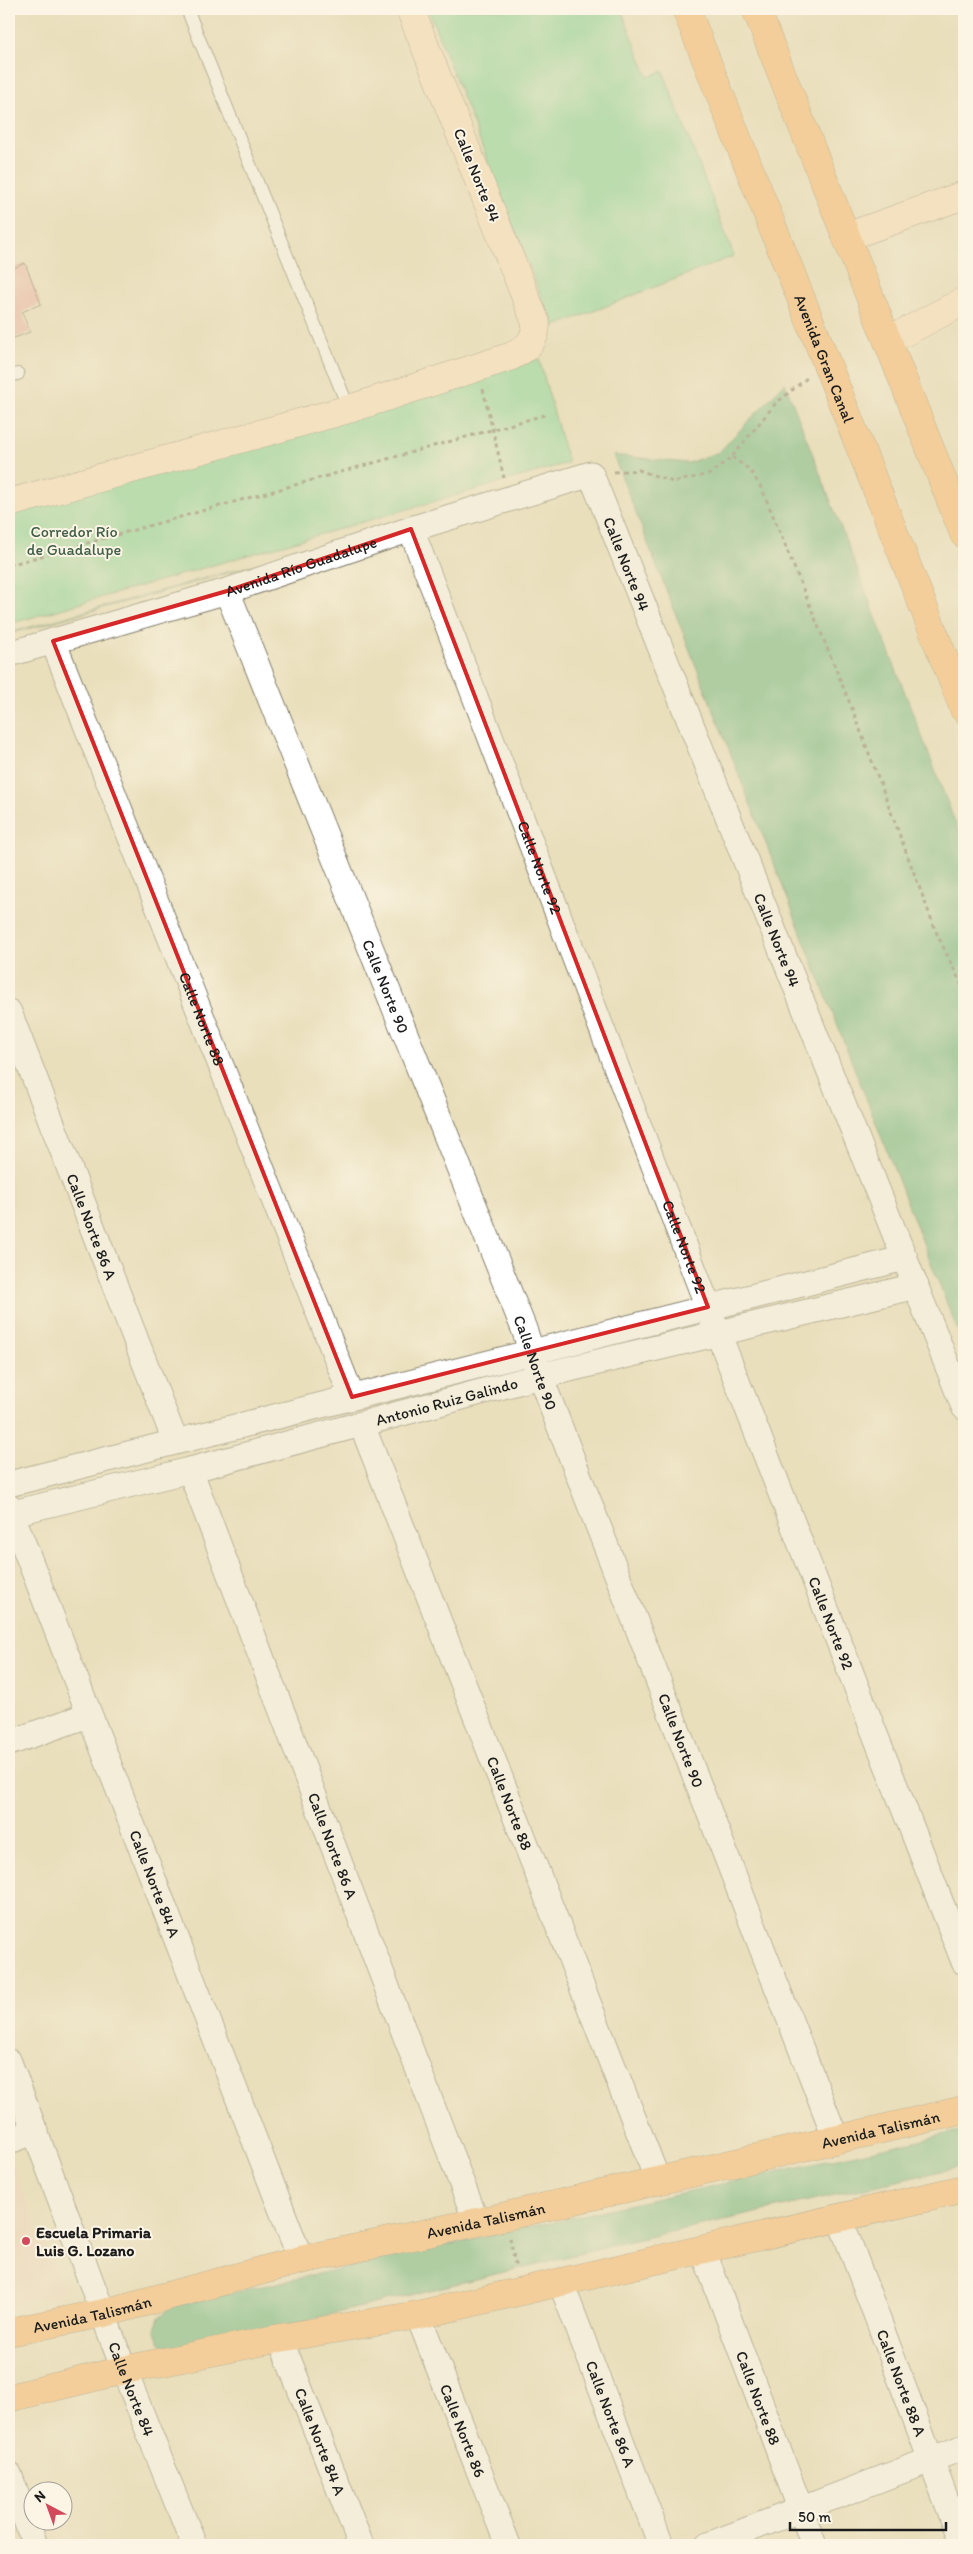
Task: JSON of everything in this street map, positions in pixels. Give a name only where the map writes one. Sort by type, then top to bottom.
[{"type":"main road","name":"Avenida Gran Canal","points":[[686,9],[826,366],[964,709]]},
{"type":"main road","points":[[756,9],[964,534]]},
{"type":"main road","name":"Avenida Talismán","points":[[9,2332],[104,2313],[301,2260],[506,2216],[964,2110]]},
{"type":"main road","points":[[9,2398],[124,2370],[280,2338],[418,2315],[964,2190]]},
{"type":"street","name":"Calle Norte 94","points":[[410,9],[536,323],[536,333],[532,343],[512,356],[478,367]]},
{"type":"street","points":[[846,237],[964,195]]},
{"type":"street","points":[[888,341],[964,301]]},
{"type":"street","points":[[9,502],[349,409],[478,367]]},
{"type":"street","name":"Calle Norte 94","points":[[591,474],[964,1407]]},
{"type":"street","name":"Avenida Río Guadalupe","points":[[9,654],[227,591],[411,529],[591,474]]},
{"type":"street","name":"Calle Norte 92","points":[[411,529],[708,1307],[964,1962]]},
{"type":"street","name":"Calle Norte 90","points":[[227,591],[524,1328],[540,1376],[836,2139]]},
{"type":"street","name":"Calle Norte 88","points":[[53,641],[352,1397]]},
{"type":"street","name":"Calle Norte 86 A","points":[[9,1012],[175,1441]]},
{"type":"street","name":"Antonio Ruiz Galindo","points":[[9,1484],[530,1350],[904,1258]]},
{"type":"street","name":"Antonio Ruiz Galindo","points":[[10,1511],[190,1470],[540,1376],[916,1286]]},
{"type":"street","name":"Calle Norte 88","points":[[362,1425],[658,2181]]},
{"type":"street","name":"Calle Norte 86 A","points":[[190,1470],[476,2222]]},
{"type":"street","name":"Calle Norte 84 A","points":[[10,1511],[301,2260]]},
{"type":"street","points":[[9,1744],[88,1715]]},
{"type":"street","name":"Calle Norte 84","points":[[9,2062],[124,2370],[194,2545]]},
{"type":"street","points":[[9,2142],[36,2131]]},
{"type":"street","name":"Calle Norte 88 A","points":[[840,2219],[929,2460],[963,2545]]},
{"type":"street","name":"Calle Norte 88","points":[[703,2250],[814,2545]]},
{"type":"street","name":"Calle Norte 86 A","points":[[561,2283],[662,2545]]},
{"type":"street","name":"Calle Norte 86","points":[[418,2315],[508,2545]]},
{"type":"street","name":"Calle Norte 84 A","points":[[280,2338],[361,2545]]},
{"type":"street","points":[[708,2545],[964,2447]]},
{"type":"street","points":[[9,2474],[35,2545]]},
{"type":"lane","points":[[187,9],[349,409]]},
{"type":"path","points":[[591,474],[639,470],[673,482],[710,474],[732,457],[775,404],[796,386],[826,366]]},
{"type":"path","points":[[478,367],[509,499]]},
{"type":"path","points":[[9,565],[548,414]]},
{"type":"path","points":[[732,457],[750,470],[762,489],[853,711],[937,934],[964,990]]},
{"type":"path","points":[[506,2216],[520,2291]]},
{"type":"highlighted area","points":[[411,529],[708,1307],[352,1397],[53,641],[227,591]]},
{"type":"shaded area","name":"Escuela Primaria Luis G. Lozano","points":[[11,2162],[64,2293],[9,2305],[9,2163]]},
{"type":"green space","points":[[428,9],[621,9],[648,77],[663,71],[734,256],[553,327]]},
{"type":"green space","name":"Corredor Río de Guadalupe","points":[[539,359],[568,463],[9,624],[9,493]]},
{"type":"green space","points":[[785,383],[964,845],[964,1347],[613,455],[688,463],[719,452]]},
{"type":"green space","points":[[594,471],[9,634],[9,633]]},
{"type":"green space","points":[[964,2130],[964,2166],[635,2240],[210,2344],[172,2349],[160,2343],[155,2329],[159,2317],[173,2306]]},
{"type":"building","points":[[25,263],[41,304],[22,312],[30,332],[9,340],[9,270]]},
{"type":"place","name":"Escuela Primaria Luis G. Lozano","points":[[26,2241]]}]
